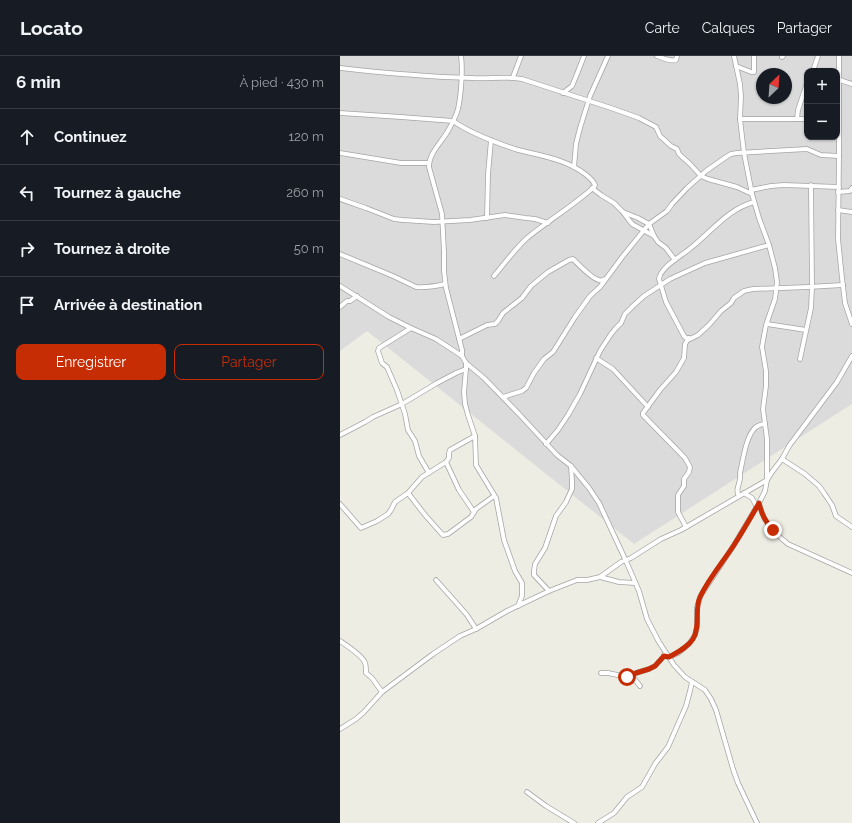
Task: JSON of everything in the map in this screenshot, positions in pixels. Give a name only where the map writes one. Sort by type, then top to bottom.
[{"type":"street","points":[[461,56],[461,78],[458,108],[453,121],[429,163],[441,208],[445,284],[462,350],[462,356]]},
{"type":"street","points":[[513,78],[521,56]]},
{"type":"street","points":[[563,93],[572,86],[584,56]]},
{"type":"street","points":[[574,166],[576,144],[588,101],[608,56]]},
{"type":"street","points":[[657,56],[674,61],[676,60],[677,56]]},
{"type":"street","points":[[664,656],[669,657],[686,647],[691,642],[695,635],[697,626],[697,607],[701,595],[758,505],[765,491],[767,480],[767,439],[763,409],[766,371],[762,347],[763,336],[776,299],[777,288],[775,268],[751,192],[740,119],[740,84],[734,56]]},
{"type":"street","points":[[736,66],[754,72],[754,56]]},
{"type":"street","points":[[814,68],[818,56]]},
{"type":"street","points":[[838,68],[839,56]]},
{"type":"street","points":[[340,68],[461,78],[522,79],[611,108],[639,118],[653,125],[657,129],[660,136],[671,146],[677,149],[679,154],[701,176],[708,179],[751,192],[771,186],[811,185],[839,187]]},
{"type":"street","points":[[840,80],[852,84]]},
{"type":"street","points":[[797,119],[798,110],[804,92]]},
{"type":"street","points":[[838,104],[839,253],[846,303],[852,324]]},
{"type":"street","points":[[340,113],[401,116],[453,121],[491,140],[553,158],[574,166],[595,183],[595,185],[577,202],[528,237],[494,276]]},
{"type":"street","points":[[740,119],[804,119]]},
{"type":"street","points":[[487,218],[488,174],[491,140]]},
{"type":"street","points":[[503,396],[522,391],[526,388],[534,373],[544,359],[553,352],[590,296],[600,287],[649,224],[667,211],[687,188],[701,176],[731,154],[807,149],[821,154],[839,156]]},
{"type":"street","points":[[340,153],[402,163],[429,163]]},
{"type":"street","points":[[800,359],[811,308],[811,185]]},
{"type":"street","points":[[592,188],[600,195],[611,200],[632,224],[654,236]]},
{"type":"street","points":[[838,192],[850,191],[852,188]]},
{"type":"street","points":[[340,199],[398,219],[442,222],[505,215],[535,219],[548,223]]},
{"type":"street","points":[[754,202],[745,204],[719,222],[693,247],[675,260],[661,273],[659,277],[666,302],[684,336],[693,338],[706,329],[720,311],[744,291],[753,289],[843,285]]},
{"type":"street","points":[[838,210],[852,212]]},
{"type":"street","points":[[623,212],[649,224],[658,242],[666,248],[675,260]]},
{"type":"street","points":[[546,444],[568,415],[580,394],[596,358],[611,334],[621,323],[628,311],[644,296],[670,279],[705,263],[768,245]]},
{"type":"street","points":[[340,254],[416,287],[420,288],[445,284]]},
{"type":"street","points":[[459,339],[487,325],[495,324],[503,313],[522,298],[531,286],[548,272],[570,260],[573,259],[584,271],[599,281],[605,280]]},
{"type":"street","points":[[340,286],[388,317],[436,339],[462,356],[466,363],[503,396],[556,455],[571,466],[589,488],[599,504],[626,561],[641,598],[647,619],[664,650],[674,665],[685,677],[700,685],[711,699],[716,710],[736,776],[757,823]]},
{"type":"street","points":[[340,307],[347,302],[350,302],[357,296]]},
{"type":"street","points":[[767,324],[806,330]]},
{"type":"street","points":[[411,328],[378,350],[381,361],[388,367],[397,390],[406,418],[408,430],[415,441],[419,456],[429,473]]},
{"type":"street","points":[[686,528],[678,512],[678,495],[684,486],[684,479],[689,472],[690,467],[682,454],[642,415],[660,390],[676,372],[684,358],[685,344],[689,338]]},
{"type":"street","points":[[340,729],[364,712],[382,692],[460,636],[549,591],[577,580],[587,580],[600,577],[621,562],[626,561],[658,541],[686,528],[767,480],[789,446],[837,382],[852,356]]},
{"type":"street","points":[[596,358],[613,369],[648,407]]},
{"type":"street","points":[[466,363],[464,392],[465,404],[476,436],[476,465],[497,503],[504,540],[515,571],[522,583],[522,596],[518,606]]},
{"type":"street","points":[[340,435],[373,417],[402,404],[437,383],[466,369]]},
{"type":"street","points":[[739,496],[737,490],[741,479],[740,473],[749,438],[755,428],[759,425],[765,424]]},
{"type":"street","points":[[340,504],[362,528],[377,521],[388,514],[396,501],[408,493],[422,477],[446,462],[449,458],[450,450],[476,436]]},
{"type":"street","points":[[782,458],[819,486],[832,505],[836,516],[852,527]]},
{"type":"street","points":[[446,462],[459,490],[474,512]]},
{"type":"street","points":[[549,591],[534,575],[535,564],[545,548],[556,516],[566,502],[572,489],[571,466]]},
{"type":"street","points":[[408,493],[443,535],[448,534],[471,517],[476,509],[494,496]]},
{"type":"street","points":[[744,493],[752,498],[758,505],[766,522],[781,539],[788,544],[852,573]]},
{"type":"street","points":[[600,577],[619,582],[635,583]]},
{"type":"street","points":[[436,580],[467,615],[476,629]]},
{"type":"street","points":[[340,641],[346,644],[365,663],[366,673],[372,678],[382,692]]},
{"type":"street","points":[[601,673],[627,677],[632,676],[655,666],[664,656],[664,650]]},
{"type":"street","points":[[632,676],[640,686]]},
{"type":"street","points":[[598,823],[614,812],[626,797],[642,787],[655,764],[668,747],[686,706],[692,682]]},
{"type":"street","points":[[527,792],[546,806],[574,823]]},
{"type":"shaded area","points":[[340,56],[852,56],[852,404],[634,544],[367,331],[340,351]]},
{"type":"route","points":[[627,677],[655,666],[664,656],[669,657],[678,653],[691,642],[695,635],[697,626],[697,607],[699,599],[759,503],[766,522],[773,530]]}]
